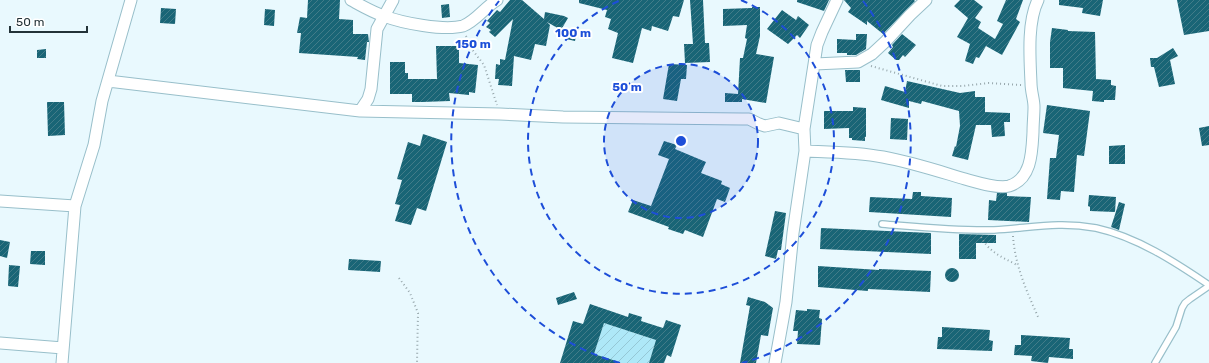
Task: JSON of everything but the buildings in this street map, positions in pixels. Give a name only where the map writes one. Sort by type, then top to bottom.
[{"type":"street","points":[[62,363],[75,206],[94,145],[102,101],[131,0]]},
{"type":"street","points":[[351,0],[385,16],[412,23],[439,27],[464,25],[486,10],[497,0]]},
{"type":"street","points":[[360,111],[368,99],[371,89],[375,34],[379,23],[385,16],[394,0]]},
{"type":"street","points":[[775,363],[786,302],[793,233],[805,151],[804,129],[817,45],[837,0]]},
{"type":"street","points":[[815,64],[858,62],[872,54],[926,0]]},
{"type":"street","points":[[805,151],[851,153],[884,157],[917,164],[977,182],[1003,187],[1010,186],[1020,180],[1028,168],[1032,152],[1034,108],[1031,85],[1031,25],[1034,8],[1038,0]]},
{"type":"street","points":[[108,81],[360,111],[563,117],[749,119],[765,126],[780,123],[804,129]]},
{"type":"street","points":[[0,201],[75,206]]},
{"type":"street","points":[[0,343],[63,348]]},
{"type":"lane","points":[[882,224],[978,230],[1013,229],[1053,224],[1076,225],[1098,228],[1124,237],[1153,250],[1184,268],[1209,286],[1190,298],[1186,303],[1176,327],[1155,363]]},
{"type":"path","points":[[464,25],[466,38],[485,69],[500,114]]},
{"type":"path","points":[[858,62],[942,86],[962,86],[989,83],[1031,85]]},
{"type":"path","points":[[1013,229],[1017,265],[1039,319]]},
{"type":"path","points":[[978,230],[986,246],[990,250],[1017,265]]},
{"type":"path","points":[[399,278],[410,293],[418,313],[417,363]]},
{"type":"shaded area","points":[[604,323],[656,340],[649,363],[621,363],[594,354]]}]
